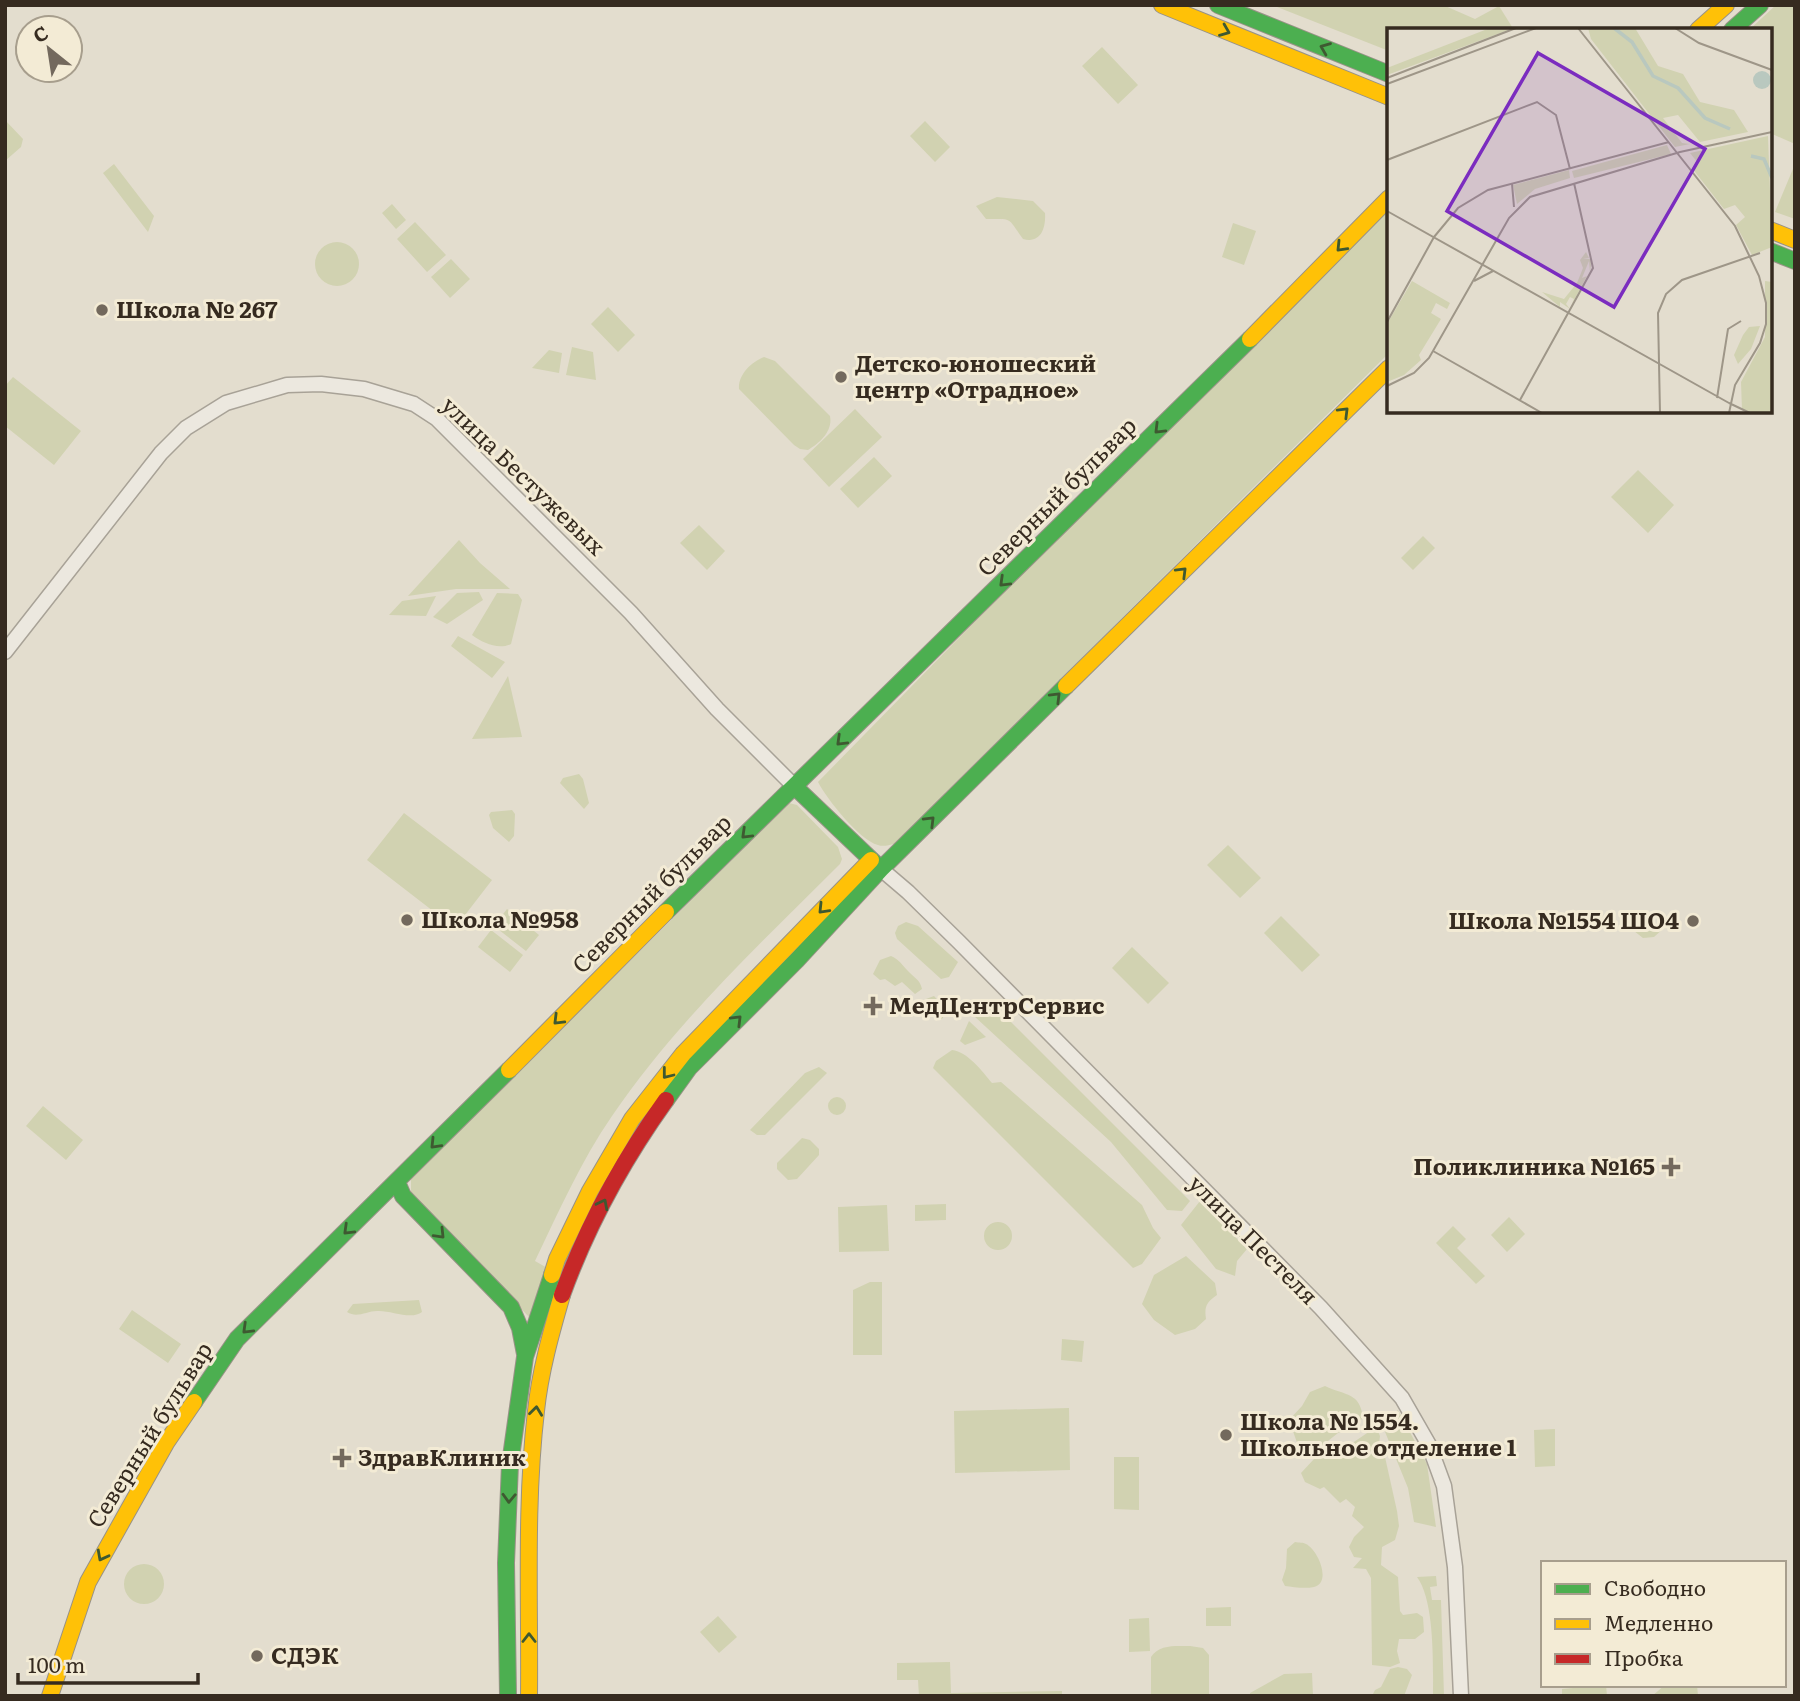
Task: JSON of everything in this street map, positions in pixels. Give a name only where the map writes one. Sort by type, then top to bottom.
[{"type":"main road","points":[[1162,5],[1387,96]]},
{"type":"main road","points":[[1218,5],[1387,73]]},
{"type":"main road","points":[[1700,28],[1726,5]]},
{"type":"main road","points":[[1734,28],[1760,5]]},
{"type":"main road","name":"Северный бульвар","points":[[50,1696],[88,1582],[128,1508],[192,1403],[237,1339],[675,903],[1263,326],[1387,200]]},
{"type":"main road","points":[[1772,231],[1795,240]]},
{"type":"main road","points":[[1772,252],[1795,261]]},
{"type":"main road","points":[[508,1696],[506,1563],[510,1464],[525,1357],[557,1259],[590,1191],[632,1119],[683,1054],[1387,370]]},
{"type":"main road","name":"улица Бестужевых","points":[[795,787],[876,865]]},
{"type":"main road","points":[[529,1696],[531,1468],[536,1408],[548,1345],[573,1266],[603,1203],[639,1138],[689,1069],[797,960],[876,865]]},
{"type":"main road","points":[[397,1182],[403,1196],[511,1307],[520,1328],[525,1357]]},
{"type":"street","name":"улица Бестужевых","points":[[5,652],[161,453],[186,428],[226,403],[287,385],[321,384],[364,389],[414,404],[437,419],[631,613],[717,709],[795,787]]},
{"type":"street","name":"улица Пестеля","points":[[876,865],[951,934],[1321,1308],[1402,1398],[1429,1445],[1444,1486],[1455,1567],[1461,1696]]},
{"type":"green space","points":[[1272,5],[1443,5],[1475,19],[1499,6],[1513,28],[1387,28],[1387,50]]},
{"type":"green space","points":[[1776,5],[1795,5],[1795,144],[1772,134],[1772,28],[1751,28]]},
{"type":"green space","points":[[1102,47],[1138,85],[1118,104],[1082,66]]},
{"type":"green space","points":[[5,120],[23,139],[21,147],[5,161]]},
{"type":"green space","points":[[925,121],[950,147],[935,162],[910,136]]},
{"type":"green space","points":[[114,164],[154,216],[148,232],[103,173]]},
{"type":"green space","points":[[1795,164],[1795,219],[1775,212]]},
{"type":"green space","points":[[997,197],[1033,201],[1045,213],[1045,224],[1038,237],[1023,239],[1009,221],[986,219],[976,206]]},
{"type":"green space","points":[[392,204],[406,220],[396,229],[382,213]]},
{"type":"green space","points":[[1387,212],[1387,355],[894,844],[880,846],[870,842],[836,808],[818,782],[1135,458]]},
{"type":"green space","points":[[415,222],[446,255],[427,272],[397,239]]},
{"type":"green space","points":[[1233,223],[1256,231],[1244,265],[1222,257]]},
{"type":"green space","points":[[337,242],[352,249],[359,264],[352,279],[337,286],[322,279],[315,264],[322,249]]},
{"type":"green space","points":[[451,259],[470,279],[450,298],[431,277]]},
{"type":"green space","points":[[608,307],[635,335],[618,352],[591,324]]},
{"type":"green space","points":[[572,347],[593,352],[596,380],[566,375]]},
{"type":"green space","points":[[549,350],[562,353],[559,373],[532,368]]},
{"type":"green space","points":[[764,357],[775,361],[830,416],[830,427],[825,436],[808,450],[794,445],[739,389],[746,370]]},
{"type":"green space","points":[[13,377],[81,431],[54,465],[5,426],[5,386]]},
{"type":"green space","points":[[855,409],[882,437],[829,487],[803,459]]},
{"type":"green space","points":[[874,457],[892,476],[858,508],[840,489]]},
{"type":"green space","points":[[1638,470],[1674,505],[1648,533],[1611,497]]},
{"type":"green space","points":[[699,525],[725,551],[707,570],[680,543]]},
{"type":"green space","points":[[1423,536],[1435,548],[1413,570],[1401,558]]},
{"type":"green space","points":[[459,540],[510,589],[456,589],[408,596]]},
{"type":"green space","points":[[479,592],[483,600],[447,624],[433,617],[457,593]]},
{"type":"green space","points":[[497,593],[518,594],[522,600],[511,644],[506,646],[491,645],[472,635]]},
{"type":"green space","points":[[436,596],[426,616],[389,615],[402,601]]},
{"type":"green space","points":[[458,636],[505,662],[492,678],[451,646]]},
{"type":"green space","points":[[508,676],[522,737],[472,739]]},
{"type":"green space","points":[[579,774],[583,779],[589,803],[584,809],[560,783],[563,778]]},
{"type":"green space","points":[[789,803],[797,805],[838,847],[842,859],[840,864],[691,1016],[663,1048],[612,1116],[580,1168],[535,1261],[549,1269],[530,1318],[411,1193],[411,1179]]},
{"type":"green space","points":[[512,810],[515,814],[514,836],[509,842],[493,828],[489,815],[491,812]]},
{"type":"green space","points":[[404,813],[492,880],[455,928],[367,860]]},
{"type":"green space","points":[[1228,845],[1261,878],[1240,898],[1207,865]]},
{"type":"green space","points":[[507,909],[539,935],[526,951],[494,926]]},
{"type":"green space","points":[[1281,916],[1320,955],[1302,972],[1264,933]]},
{"type":"green space","points":[[1668,918],[1672,921],[1654,937],[1643,938],[1634,931],[1651,931]]},
{"type":"green space","points":[[906,922],[918,926],[958,962],[949,977],[941,979],[897,939],[895,933],[898,926]]},
{"type":"green space","points":[[491,930],[523,955],[510,972],[478,947]]},
{"type":"green space","points":[[1132,947],[1169,983],[1148,1004],[1112,968]]},
{"type":"green space","points":[[891,956],[918,981],[922,989],[915,994],[902,982],[895,986],[873,974],[880,960]]},
{"type":"green space","points":[[934,996],[944,1007],[945,1014],[942,1019],[937,1019],[925,1005],[926,999]]},
{"type":"green space","points":[[988,999],[1190,1201],[1182,1211],[1167,1210],[1111,1142],[974,1016]]},
{"type":"green space","points":[[969,1021],[986,1037],[965,1045],[960,1041]]},
{"type":"green space","points":[[952,1050],[969,1058],[992,1083],[1001,1082],[1142,1205],[1161,1238],[1142,1264],[1133,1268],[933,1068],[936,1061]]},
{"type":"green space","points":[[819,1067],[827,1073],[765,1135],[757,1135],[750,1130],[805,1073]]},
{"type":"green space","points":[[837,1097],[843,1100],[846,1106],[843,1112],[837,1115],[831,1112],[828,1106],[831,1100]]},
{"type":"green space","points":[[43,1106],[83,1140],[66,1160],[26,1126]]},
{"type":"green space","points":[[802,1138],[810,1140],[819,1149],[819,1155],[797,1179],[788,1180],[777,1169],[777,1163]]},
{"type":"green space","points":[[1200,1201],[1247,1249],[1237,1261],[1235,1276],[1216,1269],[1181,1225]]},
{"type":"green space","points":[[946,1204],[946,1220],[915,1221],[915,1205]]},
{"type":"green space","points":[[887,1205],[889,1251],[839,1252],[838,1207]]},
{"type":"green space","points":[[1509,1217],[1525,1234],[1507,1252],[1491,1235]]},
{"type":"green space","points":[[998,1222],[1008,1226],[1012,1236],[1008,1246],[998,1250],[988,1246],[984,1236],[988,1226]]},
{"type":"green space","points":[[1453,1226],[1466,1239],[1457,1248],[1485,1276],[1476,1284],[1436,1243]]},
{"type":"green space","points":[[1186,1256],[1215,1283],[1217,1295],[1207,1305],[1206,1319],[1195,1329],[1175,1335],[1154,1320],[1142,1304],[1154,1275]]},
{"type":"green space","points":[[870,1282],[882,1282],[882,1355],[853,1355],[853,1290]]},
{"type":"green space","points":[[419,1300],[422,1312],[413,1315],[375,1311],[355,1315],[347,1312],[353,1304]]},
{"type":"green space","points":[[132,1310],[181,1344],[168,1363],[119,1329]]},
{"type":"green space","points":[[1062,1339],[1084,1341],[1082,1362],[1061,1360]]},
{"type":"green space","points":[[1325,1386],[1355,1399],[1359,1403],[1363,1418],[1338,1433],[1309,1456],[1300,1451],[1289,1420],[1310,1392]]},
{"type":"green space","points":[[1069,1408],[1070,1470],[955,1473],[954,1411]]},
{"type":"green space","points":[[1398,1410],[1427,1464],[1436,1527],[1414,1522],[1408,1488],[1381,1422]]},
{"type":"green space","points":[[1376,1427],[1380,1436],[1378,1452],[1345,1448]]},
{"type":"green space","points":[[1555,1429],[1555,1466],[1535,1467],[1534,1430]]},
{"type":"green space","points":[[1347,1451],[1385,1457],[1399,1526],[1395,1540],[1382,1547],[1381,1565],[1398,1577],[1400,1611],[1403,1615],[1417,1613],[1423,1617],[1424,1632],[1415,1639],[1399,1639],[1397,1651],[1400,1663],[1390,1667],[1372,1665],[1371,1578],[1366,1569],[1353,1568],[1362,1558],[1354,1557],[1349,1547],[1364,1527],[1352,1516],[1355,1507],[1346,1499],[1340,1503],[1324,1487],[1320,1489],[1305,1482],[1301,1473],[1314,1459],[1340,1455]]},
{"type":"green space","points":[[1114,1457],[1139,1457],[1139,1510],[1114,1509]]},
{"type":"green space","points":[[1295,1542],[1311,1547],[1319,1559],[1322,1579],[1314,1587],[1285,1586],[1282,1580],[1287,1549]]},
{"type":"green space","points":[[144,1564],[158,1570],[164,1584],[158,1598],[144,1604],[130,1598],[124,1584],[130,1570]]},
{"type":"green space","points":[[1436,1576],[1437,1586],[1430,1587],[1432,1600],[1441,1600],[1444,1696],[1433,1696],[1430,1617],[1423,1588],[1417,1577]]},
{"type":"green space","points":[[1231,1607],[1231,1626],[1206,1626],[1206,1608]]},
{"type":"green space","points":[[718,1616],[737,1637],[719,1653],[700,1632]]},
{"type":"green space","points":[[1149,1618],[1150,1651],[1129,1652],[1129,1619]]},
{"type":"green space","points":[[1163,1648],[1203,1648],[1209,1655],[1209,1696],[1151,1696],[1151,1657],[1154,1653]]},
{"type":"green space","points":[[950,1662],[951,1693],[1062,1691],[1062,1696],[919,1696],[918,1680],[897,1680],[897,1663]]},
{"type":"green space","points":[[1390,1669],[1407,1669],[1412,1675],[1404,1696],[1372,1696],[1375,1690],[1381,1687]]},
{"type":"green space","points":[[1312,1673],[1313,1696],[1250,1696],[1250,1693],[1284,1674]]},
{"type":"green space","points":[[1606,1687],[1607,1696],[1562,1696],[1562,1689]]},
{"type":"green space","points":[[1663,1687],[1697,1687],[1698,1696],[1652,1696]]},
{"type":"traffic: fast","points":[[1218,5],[1387,73]]},
{"type":"traffic: fast","points":[[1734,28],[1760,5]]},
{"type":"traffic: fast","points":[[1772,252],[1795,261]]},
{"type":"traffic: fast","points":[[666,912],[1250,339]]},
{"type":"traffic: fast","points":[[666,1100],[689,1068],[797,960],[881,869],[1066,686]]},
{"type":"traffic: fast","points":[[795,787],[880,868]]},
{"type":"traffic: fast","points":[[194,1402],[237,1339],[509,1070]]},
{"type":"traffic: fast","points":[[397,1182],[403,1196],[511,1307],[520,1328],[525,1354]]},
{"type":"traffic: fast","points":[[508,1696],[506,1563],[510,1464],[525,1357],[552,1275]]},
{"type":"traffic: slow","points":[[1162,5],[1387,96]]},
{"type":"traffic: slow","points":[[1700,28],[1726,5]]},
{"type":"traffic: slow","points":[[1250,339],[1387,200]]},
{"type":"traffic: slow","points":[[1772,231],[1795,240]]},
{"type":"traffic: slow","points":[[1066,686],[1387,370]]},
{"type":"traffic: slow","points":[[552,1275],[590,1191],[632,1119],[683,1054],[871,860]]},
{"type":"traffic: slow","points":[[509,1070],[666,912]]},
{"type":"traffic: slow","points":[[529,1696],[529,1517],[533,1446],[540,1382],[562,1295]]},
{"type":"traffic: slow","points":[[50,1696],[88,1582],[166,1443],[194,1402]]},
{"type":"traffic: jam","points":[[562,1295],[607,1194],[666,1100]]},
{"type":"place","name":"Школа № 267","points":[[102,310]]},
{"type":"place","name":"Детско-юношеский центр «Отрадное»","points":[[841,377]]},
{"type":"place","name":"Школа №958","points":[[407,920]]},
{"type":"place","name":"Школа №1554 ШО4","points":[[1693,921]]},
{"type":"place","name":"МедЦентрСервис","points":[[873,1006]]},
{"type":"place","name":"Поликлиника №165","points":[[1671,1167]]},
{"type":"place","name":"Школа № 1554. Школьное отделение 1","points":[[1226,1435]]},
{"type":"place","name":"ЗдравКлиник","points":[[342,1458]]},
{"type":"place","name":"СДЭК","points":[[257,1656]]}]
